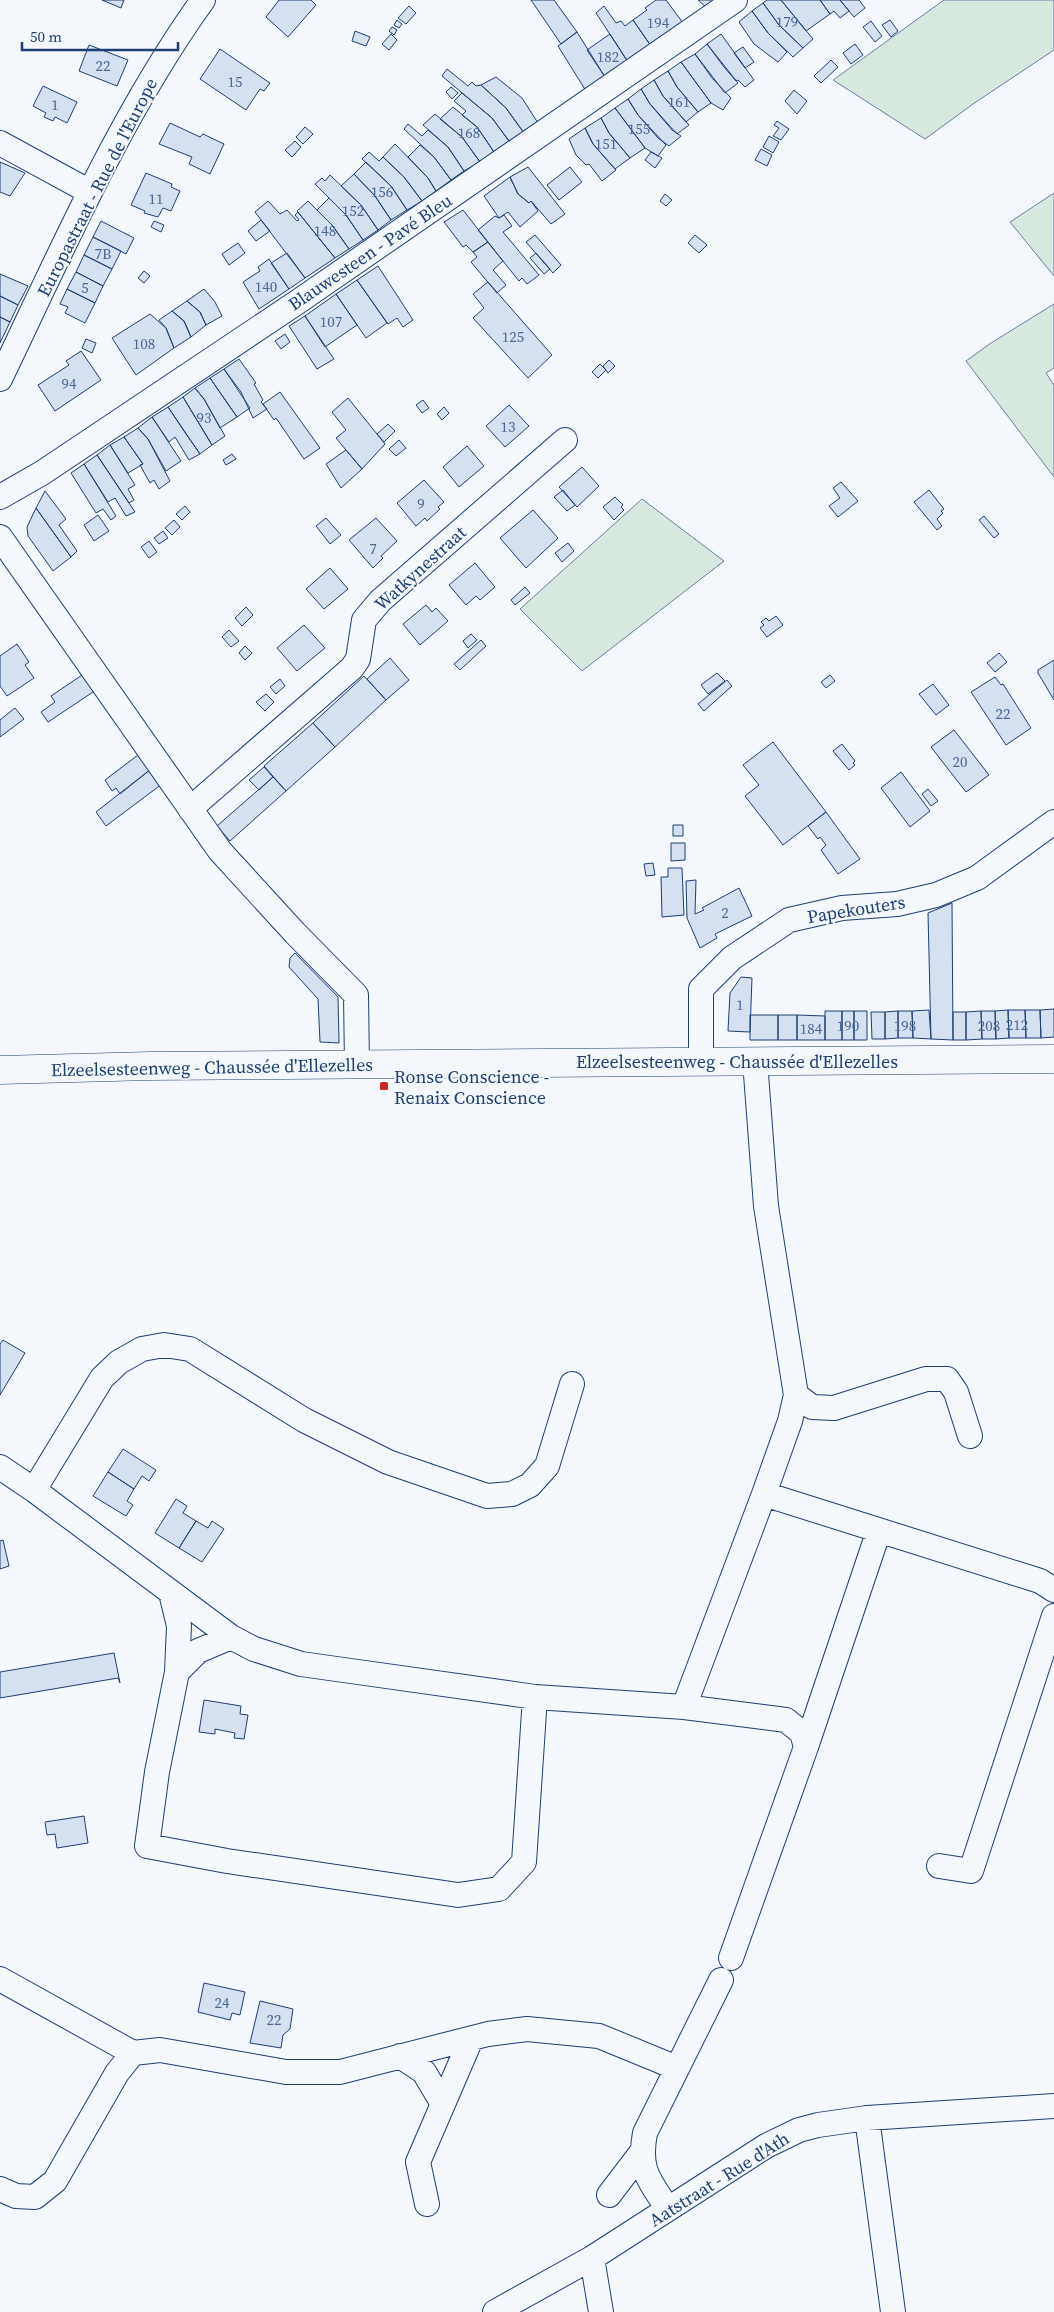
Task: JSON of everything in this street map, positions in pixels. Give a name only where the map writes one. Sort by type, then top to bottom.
[{"type":"main road","name":"Elzeelsesteenweg - Chaussée d'Ellezelles","points":[[0,1070],[150,1066],[357,1066],[701,1060],[1054,1059]]},
{"type":"street","name":"Europastraat - Rue de l'Europe","points":[[0,379],[90,192],[172,43],[203,0]]},
{"type":"street","name":"Blauwesteen - Pavé Bleu","points":[[0,498],[299,301],[735,0]]},
{"type":"street","points":[[0,143],[90,192]]},
{"type":"street","name":"Watkynestraat","points":[[190,809],[352,668],[358,659],[364,620],[380,601],[564,440]]},
{"type":"street","points":[[0,537],[220,851],[356,995],[357,1066]]},
{"type":"street","name":"Papekouters","points":[[701,1060],[701,989],[732,958],[789,920],[842,908],[897,904],[936,895],[976,878],[1054,822]]},
{"type":"street","points":[[684,1707],[764,1494],[790,1421],[796,1395],[766,1206],[755,1061]]},
{"type":"street","points":[[34,1490],[102,1378],[119,1362],[142,1349],[164,1345],[190,1349],[304,1420],[388,1462],[487,1496],[512,1494],[530,1485],[547,1466],[572,1384]]},
{"type":"street","points":[[796,1395],[812,1407],[834,1408],[926,1379],[947,1379],[956,1392],[970,1436]]},
{"type":"street","points":[[0,1467],[34,1490],[231,1637],[254,1649],[301,1664],[535,1697],[684,1707],[786,1720],[802,1733],[806,1747]]},
{"type":"street","points":[[764,1494],[1040,1581],[1054,1590]]},
{"type":"street","points":[[730,1958],[806,1747],[879,1530]]},
{"type":"street","points":[[171,1593],[179,1626],[176,1672],[157,1772],[147,1846],[227,1862],[458,1895],[499,1890],[524,1862],[535,1697]]},
{"type":"street","points":[[939,1866],[971,1870],[1054,1616]]},
{"type":"street","points":[[176,1672],[198,1651],[231,1637]]},
{"type":"street","points":[[0,1979],[133,2053],[160,2050],[286,2072],[340,2072],[488,2034],[527,2029],[599,2036],[677,2068]]},
{"type":"street","points":[[668,2209],[647,2176],[641,2153],[645,2133],[651,2116],[721,1980]]},
{"type":"street","points":[[427,2204],[418,2162],[471,2039]]},
{"type":"street","points":[[0,2189],[16,2196],[35,2197],[55,2181],[117,2073],[133,2053]]},
{"type":"street","points":[[400,2056],[424,2072],[443,2104]]},
{"type":"street","name":"Aatstraat - Rue d'Ath","points":[[495,2312],[592,2258],[780,2138],[818,2125],[867,2118],[1054,2106]]},
{"type":"street","points":[[867,2118],[893,2312]]},
{"type":"street","points":[[609,2195],[641,2153]]},
{"type":"street","points":[[592,2258],[601,2312]]},
{"type":"shaded area","points":[[944,0],[1054,0],[1054,50],[973,104],[925,139],[833,80]]},
{"type":"shaded area","points":[[1054,193],[1054,276],[1010,222]]},
{"type":"shaded area","points":[[1054,304],[1054,368],[1046,373],[1054,385],[1054,477],[966,361],[991,343]]},
{"type":"shaded area","points":[[642,499],[724,561],[582,671],[520,609]]},
{"type":"building","points":[[102,0],[124,0],[121,8]]},
{"type":"building","points":[[279,0],[311,0],[316,5],[288,37],[266,17]]},
{"type":"building","points":[[531,0],[554,0],[577,32],[561,44]]},
{"type":"building","points":[[656,0],[666,0],[683,23],[651,46],[633,20],[647,10],[645,8]]},
{"type":"building","points":[[698,0],[718,0],[707,8]]},
{"type":"building","points":[[767,0],[781,0],[813,39],[803,48],[779,25],[763,3]]},
{"type":"building","points":[[781,0],[820,0],[830,14],[806,31]]},
{"type":"building","points":[[820,0],[840,0],[849,11],[840,18],[834,11],[830,14]]},
{"type":"building","points":[[840,0],[859,0],[865,8],[854,17]]},
{"type":"building","points":[[763,3],[779,25],[803,48],[793,57],[768,33],[752,11]]},
{"type":"building","points":[[409,6],[416,13],[406,24],[398,18]]},
{"type":"building","points":[[604,6],[616,23],[621,21],[625,26],[633,20],[651,46],[628,62],[596,13]]},
{"type":"building","points":[[752,11],[768,33],[787,52],[778,62],[754,44],[739,22]]},
{"type":"building","points":[[397,20],[402,24],[399,28],[394,25]]},
{"type":"building","points":[[890,20],[898,31],[891,37],[882,25]]},
{"type":"building","points":[[871,21],[882,36],[875,42],[863,27]]},
{"type":"building","points":[[392,27],[397,30],[394,35],[389,31]]},
{"type":"building","points":[[355,31],[370,37],[366,46],[352,41]]},
{"type":"building","points":[[577,32],[605,77],[586,91],[558,46]]},
{"type":"building","points":[[391,34],[397,40],[389,50],[382,44]]},
{"type":"building","points":[[610,34],[628,62],[605,77],[587,50]]},
{"type":"building","points":[[721,34],[754,80],[745,87],[738,80],[736,81],[707,44]]},
{"type":"building","points":[[707,44],[738,83],[725,93],[695,54]]},
{"type":"building","points":[[855,44],[863,55],[851,64],[843,53]]},
{"type":"building","points":[[89,45],[128,60],[117,86],[79,71]]},
{"type":"building","points":[[743,47],[754,62],[745,68],[734,53]]},
{"type":"building","points":[[220,49],[270,83],[264,91],[260,89],[246,110],[200,79]]},
{"type":"building","points":[[695,54],[712,78],[731,98],[723,110],[711,103],[681,62]]},
{"type":"building","points":[[831,60],[838,67],[821,83],[814,76]]},
{"type":"building","points":[[681,62],[711,103],[698,112],[677,87],[668,71]]},
{"type":"building","points":[[447,69],[468,86],[472,82],[476,86],[481,85],[506,108],[524,133],[509,141],[492,118],[442,76]]},
{"type":"building","points":[[668,71],[677,87],[698,112],[686,122],[663,96],[654,80]]},
{"type":"building","points":[[496,77],[522,98],[538,123],[524,133],[506,108],[481,85]]},
{"type":"building","points":[[654,80],[663,96],[689,125],[677,134],[650,104],[641,89]]},
{"type":"building","points":[[43,86],[77,102],[67,123],[55,117],[53,121],[44,117],[46,113],[33,106]]},
{"type":"building","points":[[451,87],[458,93],[452,99],[446,92]]},
{"type":"building","points":[[641,89],[650,104],[672,130],[681,136],[669,146],[658,138],[638,115],[628,99]]},
{"type":"building","points":[[794,90],[807,101],[797,114],[785,101]]},
{"type":"building","points":[[462,93],[492,118],[509,141],[494,152],[477,127],[462,115],[466,111],[454,101]]},
{"type":"building","points":[[628,99],[638,115],[666,145],[658,156],[645,148],[615,108]]},
{"type":"building","points":[[453,107],[477,127],[494,152],[480,162],[462,137],[440,119]]},
{"type":"building","points":[[615,108],[645,148],[630,158],[609,133],[601,118]]},
{"type":"building","points":[[435,114],[462,137],[480,162],[464,171],[448,147],[423,125]]},
{"type":"building","points":[[601,118],[609,133],[630,158],[615,169],[593,144],[585,128]]},
{"type":"building","points":[[777,121],[789,129],[781,140],[773,136],[779,128],[774,125]]},
{"type":"building","points":[[170,123],[200,137],[203,134],[224,144],[210,174],[189,164],[192,157],[159,144]]},
{"type":"building","points":[[408,124],[422,136],[428,130],[448,147],[464,171],[451,180],[434,157],[404,129]]},
{"type":"building","points":[[305,127],[313,134],[303,144],[296,137]]},
{"type":"building","points":[[585,128],[593,144],[616,170],[602,181],[589,164],[586,165],[576,155],[569,139]]},
{"type":"building","points":[[769,136],[779,142],[773,153],[763,147]]},
{"type":"building","points":[[295,141],[301,147],[292,157],[285,150]]},
{"type":"building","points":[[395,144],[428,178],[436,191],[422,201],[404,177],[383,157]]},
{"type":"building","points":[[420,145],[434,157],[451,180],[436,191],[428,178],[408,157]]},
{"type":"building","points":[[761,149],[772,155],[767,166],[755,160]]},
{"type":"building","points":[[369,152],[379,161],[383,157],[404,177],[422,201],[407,210],[391,186],[362,159]]},
{"type":"building","points":[[651,152],[662,158],[655,168],[645,160]]},
{"type":"building","points":[[0,162],[25,173],[10,196],[0,192]]},
{"type":"building","points":[[366,162],[391,186],[407,210],[391,220],[375,196],[354,174]]},
{"type":"building","points":[[528,167],[565,214],[551,224],[531,201],[529,203],[518,194],[510,177]]},
{"type":"building","points":[[570,167],[582,182],[559,200],[547,185]]},
{"type":"building","points":[[146,173],[172,184],[171,187],[180,191],[171,211],[163,208],[158,217],[144,213],[145,211],[131,205]]},
{"type":"building","points":[[354,174],[375,196],[391,220],[378,230],[361,205],[341,186]]},
{"type":"building","points":[[330,175],[361,205],[378,230],[363,240],[346,215],[315,184],[322,178],[325,181]]},
{"type":"building","points":[[510,177],[518,194],[529,203],[531,201],[538,211],[520,227],[508,212],[499,218],[484,196]]},
{"type":"building","points":[[665,194],[672,200],[666,206],[660,201]]},
{"type":"building","points":[[329,198],[346,215],[363,240],[349,249],[332,225],[317,210]]},
{"type":"building","points":[[268,201],[280,214],[287,210],[297,221],[299,220],[295,215],[298,212],[335,258],[305,278],[255,212]]},
{"type":"building","points":[[308,201],[332,225],[349,249],[335,258],[297,211]]},
{"type":"building","points":[[463,210],[488,242],[473,252],[466,245],[463,247],[444,222]]},
{"type":"building","points":[[504,215],[512,226],[503,232],[539,275],[527,284],[522,278],[519,281],[478,230],[495,216],[499,218]]},
{"type":"building","points":[[261,220],[270,231],[256,241],[248,231]]},
{"type":"building","points":[[101,221],[134,238],[126,254],[93,237]]},
{"type":"building","points":[[154,221],[164,225],[161,232],[151,227]]},
{"type":"building","points":[[535,235],[561,265],[553,273],[526,242]]},
{"type":"building","points":[[695,235],[707,245],[699,253],[688,243]]},
{"type":"building","points":[[93,237],[121,251],[112,269],[84,255]]},
{"type":"building","points":[[488,242],[503,261],[493,270],[506,285],[497,293],[471,262],[477,257],[473,252]]},
{"type":"building","points":[[238,243],[245,253],[229,265],[222,254]]},
{"type":"building","points":[[287,253],[305,278],[289,289],[271,263]]},
{"type":"building","points":[[536,253],[550,269],[544,274],[530,258]]},
{"type":"building","points":[[84,255],[112,269],[103,286],[76,272]]},
{"type":"building","points":[[269,259],[289,289],[259,309],[243,282],[260,271],[258,267]]},
{"type":"building","points":[[378,266],[413,320],[403,327],[397,318],[388,324],[357,280]]},
{"type":"building","points":[[144,271],[150,276],[144,283],[138,278]]},
{"type":"building","points":[[76,272],[103,286],[95,303],[67,289]]},
{"type":"building","points":[[0,274],[28,286],[18,305],[0,296]]},
{"type":"building","points":[[357,280],[387,323],[366,338],[336,294]]},
{"type":"building","points":[[488,282],[552,355],[528,378],[473,318],[484,308],[473,294]]},
{"type":"building","points":[[67,289],[95,303],[85,323],[65,313],[68,307],[60,304]]},
{"type":"building","points":[[204,289],[215,302],[222,316],[206,325],[200,312],[187,301]]},
{"type":"building","points":[[336,294],[357,325],[325,347],[305,316]]},
{"type":"building","points":[[0,296],[18,305],[10,322],[0,317]]},
{"type":"building","points":[[187,301],[200,312],[206,325],[191,337],[184,321],[172,311]]},
{"type":"building","points":[[172,311],[184,321],[191,337],[174,348],[166,328],[159,320]]},
{"type":"building","points":[[150,314],[166,328],[174,348],[136,375],[112,338]]},
{"type":"building","points":[[305,316],[334,359],[317,369],[289,326]]},
{"type":"building","points":[[0,317],[10,322],[0,343]]},
{"type":"building","points":[[285,334],[290,342],[281,349],[275,341]]},
{"type":"building","points":[[86,339],[96,343],[92,353],[82,348]]},
{"type":"building","points":[[81,351],[101,380],[55,411],[38,385],[69,365],[66,361]]},
{"type":"building","points":[[239,359],[256,383],[254,384],[263,400],[261,402],[267,409],[253,418],[241,392],[224,369]]},
{"type":"building","points":[[609,360],[615,366],[608,373],[603,366]]},
{"type":"building","points":[[600,364],[606,370],[598,378],[592,372]]},
{"type":"building","points":[[224,369],[250,408],[237,417],[210,378]]},
{"type":"building","points":[[210,378],[237,417],[220,428],[204,399],[195,388]]},
{"type":"building","points":[[195,388],[204,399],[225,436],[212,445],[183,397]]},
{"type":"building","points":[[280,392],[320,448],[304,459],[276,418],[274,420],[263,404]]},
{"type":"building","points":[[183,397],[212,445],[200,454],[168,407]]},
{"type":"building","points":[[348,398],[385,444],[362,469],[336,438],[346,430],[332,412]]},
{"type":"building","points":[[423,400],[429,408],[422,413],[416,405]]},
{"type":"building","points":[[509,405],[529,426],[505,447],[486,426]]},
{"type":"building","points":[[168,407],[200,454],[189,460],[175,437],[169,442],[152,417]]},
{"type":"building","points":[[444,407],[449,413],[442,420],[437,414]]},
{"type":"building","points":[[152,417],[181,461],[166,471],[148,439],[138,428]]},
{"type":"building","points":[[388,424],[395,431],[384,442],[377,434]]},
{"type":"building","points":[[138,428],[148,439],[170,481],[159,489],[154,480],[150,483],[140,465],[143,464],[124,437]]},
{"type":"building","points":[[124,437],[143,464],[128,473],[110,445]]},
{"type":"building","points":[[399,440],[406,448],[396,456],[389,449]]},
{"type":"building","points":[[110,445],[135,485],[128,489],[134,500],[129,503],[97,455]]},
{"type":"building","points":[[467,446],[484,466],[459,487],[443,467]]},
{"type":"building","points":[[346,450],[362,469],[341,488],[326,464]]},
{"type":"building","points":[[232,454],[236,459],[226,465],[223,460]]},
{"type":"building","points":[[97,455],[135,512],[126,516],[115,498],[108,502],[84,464]]},
{"type":"building","points":[[84,464],[116,516],[111,520],[103,509],[96,513],[71,473]]},
{"type":"building","points":[[582,467],[599,486],[577,507],[559,487]]},
{"type":"building","points":[[424,480],[444,502],[438,507],[440,509],[427,521],[425,518],[416,526],[397,503]]},
{"type":"building","points":[[841,482],[858,501],[838,517],[829,506],[840,498],[833,488]]},
{"type":"building","points":[[563,490],[575,505],[567,511],[554,497]]},
{"type":"building","points":[[929,490],[944,509],[937,519],[942,526],[937,530],[914,502]]},
{"type":"building","points":[[45,491],[66,519],[59,525],[77,551],[71,557],[36,508]]},
{"type":"building","points":[[615,497],[623,505],[621,507],[624,510],[614,520],[603,507]]},
{"type":"building","points":[[185,506],[190,512],[182,520],[176,514]]},
{"type":"building","points":[[36,508],[71,557],[53,571],[28,536],[27,527]]},
{"type":"building","points":[[533,510],[558,538],[526,568],[500,538]]},
{"type":"building","points":[[98,515],[109,531],[94,541],[84,525]]},
{"type":"building","points":[[984,516],[999,534],[994,538],[979,520]]},
{"type":"building","points":[[326,518],[341,535],[330,544],[316,526]]},
{"type":"building","points":[[376,518],[397,541],[381,556],[383,558],[373,568],[349,540]]},
{"type":"building","points":[[174,520],[180,527],[172,535],[165,528]]},
{"type":"building","points":[[163,531],[168,538],[159,544],[154,538]]},
{"type":"building","points":[[149,541],[157,552],[149,558],[141,547]]},
{"type":"building","points":[[568,543],[574,551],[562,562],[555,553]]},
{"type":"building","points":[[475,563],[495,587],[480,600],[476,596],[466,605],[449,585]]},
{"type":"building","points":[[330,568],[348,589],[324,609],[306,589]]},
{"type":"building","points":[[525,587],[530,593],[515,605],[511,600]]},
{"type":"building","points":[[426,605],[432,612],[436,608],[448,621],[420,645],[403,624]]},
{"type":"building","points":[[246,607],[253,615],[242,626],[235,618]]},
{"type":"building","points":[[776,616],[783,625],[767,637],[760,628],[764,625],[761,622],[766,618],[769,621]]},
{"type":"building","points":[[304,625],[325,648],[297,671],[277,648]]},
{"type":"building","points":[[229,630],[239,641],[231,647],[222,637]]},
{"type":"building","points":[[471,634],[477,640],[468,648],[463,641]]},
{"type":"building","points":[[481,640],[486,646],[460,670],[454,664]]},
{"type":"building","points":[[17,644],[29,662],[25,665],[34,678],[7,696],[0,686],[0,656]]},
{"type":"building","points":[[245,646],[252,653],[245,660],[239,653]]},
{"type":"building","points":[[999,653],[1007,662],[995,672],[987,663]]},
{"type":"building","points":[[390,658],[409,680],[386,700],[367,679]]},
{"type":"building","points":[[1054,660],[1054,700],[1038,670]]},
{"type":"building","points":[[85,673],[96,690],[48,722],[41,712],[55,702],[51,696]]},
{"type":"building","points":[[717,673],[725,681],[708,694],[701,685]]},
{"type":"building","points":[[830,675],[835,681],[826,688],[821,682]]},
{"type":"building","points":[[364,676],[386,700],[335,747],[313,723]]},
{"type":"building","points":[[995,677],[1001,685],[1003,684],[1031,728],[1006,745],[971,692]]},
{"type":"building","points":[[280,679],[285,686],[276,694],[270,687]]},
{"type":"building","points":[[727,680],[732,686],[704,711],[698,704]]},
{"type":"building","points":[[933,684],[949,705],[936,715],[919,694]]},
{"type":"building","points":[[266,694],[274,702],[265,711],[256,702]]},
{"type":"building","points":[[15,708],[24,719],[0,737],[0,720]]},
{"type":"building","points":[[313,723],[335,747],[286,791],[264,766]]},
{"type":"building","points":[[954,730],[989,775],[966,792],[931,747]]},
{"type":"building","points":[[773,742],[826,812],[783,845],[745,796],[759,785],[743,765]]},
{"type":"building","points":[[842,744],[855,761],[853,763],[855,765],[849,770],[833,751]]},
{"type":"building","points":[[142,752],[151,769],[120,794],[116,788],[112,791],[105,780]]},
{"type":"building","points":[[264,767],[273,777],[259,790],[249,780]]},
{"type":"building","points":[[151,769],[162,784],[106,826],[96,812]]},
{"type":"building","points":[[901,772],[930,811],[910,827],[881,788]]},
{"type":"building","points":[[273,777],[286,791],[230,841],[217,826]]},
{"type":"building","points":[[928,789],[938,801],[931,806],[922,794]]},
{"type":"building","points":[[826,812],[860,859],[838,874],[821,850],[826,845],[820,837],[818,839],[808,826]]},
{"type":"building","points":[[673,825],[683,825],[683,836],[673,836]]},
{"type":"building","points":[[671,843],[685,843],[685,860],[671,861]]},
{"type":"building","points":[[653,863],[655,875],[646,876],[644,864]]},
{"type":"building","points":[[668,868],[682,868],[684,915],[662,917],[661,877],[668,877]]},
{"type":"building","points":[[696,880],[695,914],[704,910],[702,908],[739,888],[752,916],[715,934],[717,938],[700,948],[687,918],[686,881]]},
{"type":"building","points":[[952,903],[953,1040],[931,1039],[928,913]]},
{"type":"building","points":[[295,953],[338,997],[339,1043],[320,1042],[318,999],[289,967],[290,958]]},
{"type":"building","points":[[741,977],[752,978],[750,1032],[728,1031],[730,993]]},
{"type":"building","points":[[1054,1009],[1054,1037],[1041,1038],[1040,1010]]},
{"type":"building","points":[[929,1010],[931,1039],[913,1038],[912,1011]]},
{"type":"building","points":[[1008,1010],[1025,1010],[1026,1038],[1009,1038]]},
{"type":"building","points":[[1008,1010],[1009,1038],[996,1039],[995,1011]]},
{"type":"building","points":[[1025,1010],[1040,1010],[1041,1038],[1026,1038]]},
{"type":"building","points":[[825,1011],[842,1011],[842,1040],[825,1040]]},
{"type":"building","points":[[842,1011],[854,1011],[854,1040],[842,1040]]},
{"type":"building","points":[[854,1011],[867,1011],[867,1040],[854,1040]]},
{"type":"building","points":[[898,1011],[912,1011],[913,1038],[898,1038]]},
{"type":"building","points":[[898,1011],[898,1038],[885,1039],[885,1012]]},
{"type":"building","points":[[981,1011],[995,1011],[996,1039],[982,1039]]},
{"type":"building","points":[[981,1011],[982,1039],[966,1040],[966,1012]]},
{"type":"building","points":[[871,1012],[885,1012],[885,1039],[872,1039]]},
{"type":"building","points":[[953,1012],[966,1012],[966,1040],[953,1040]]},
{"type":"building","points":[[750,1015],[778,1015],[778,1040],[750,1040]]},
{"type":"building","points":[[778,1015],[797,1015],[797,1040],[778,1040]]},
{"type":"building","points":[[797,1015],[825,1016],[825,1040],[797,1040]]},
{"type":"building","points":[[3,1340],[25,1353],[0,1395],[0,1344]]},
{"type":"building","points":[[123,1449],[156,1470],[149,1481],[142,1476],[134,1489],[108,1472]]},
{"type":"building","points":[[108,1472],[134,1489],[127,1501],[133,1505],[126,1516],[93,1496]]},
{"type":"building","points":[[176,1499],[187,1506],[183,1513],[196,1521],[179,1548],[155,1533]]},
{"type":"building","points":[[196,1521],[208,1528],[212,1521],[224,1529],[202,1562],[179,1548]]},
{"type":"building","points":[[3,1540],[9,1566],[0,1569],[0,1541]]},
{"type":"building","points":[[114,1653],[120,1683],[118,1678],[0,1698],[0,1672]]},
{"type":"building","points":[[204,1700],[241,1706],[240,1714],[248,1715],[244,1739],[234,1738],[235,1733],[215,1729],[215,1734],[199,1732]]},
{"type":"building","points":[[84,1816],[88,1843],[57,1848],[55,1834],[47,1835],[45,1822]]},
{"type":"building","points":[[204,1983],[245,1992],[240,2015],[232,2013],[230,2020],[198,2012]]},
{"type":"building","points":[[260,2001],[293,2009],[290,2029],[283,2035],[281,2048],[250,2043]]},
{"type":"place","name":"Ronse Conscience - Renaix Conscience","points":[[384,1086]]}]
